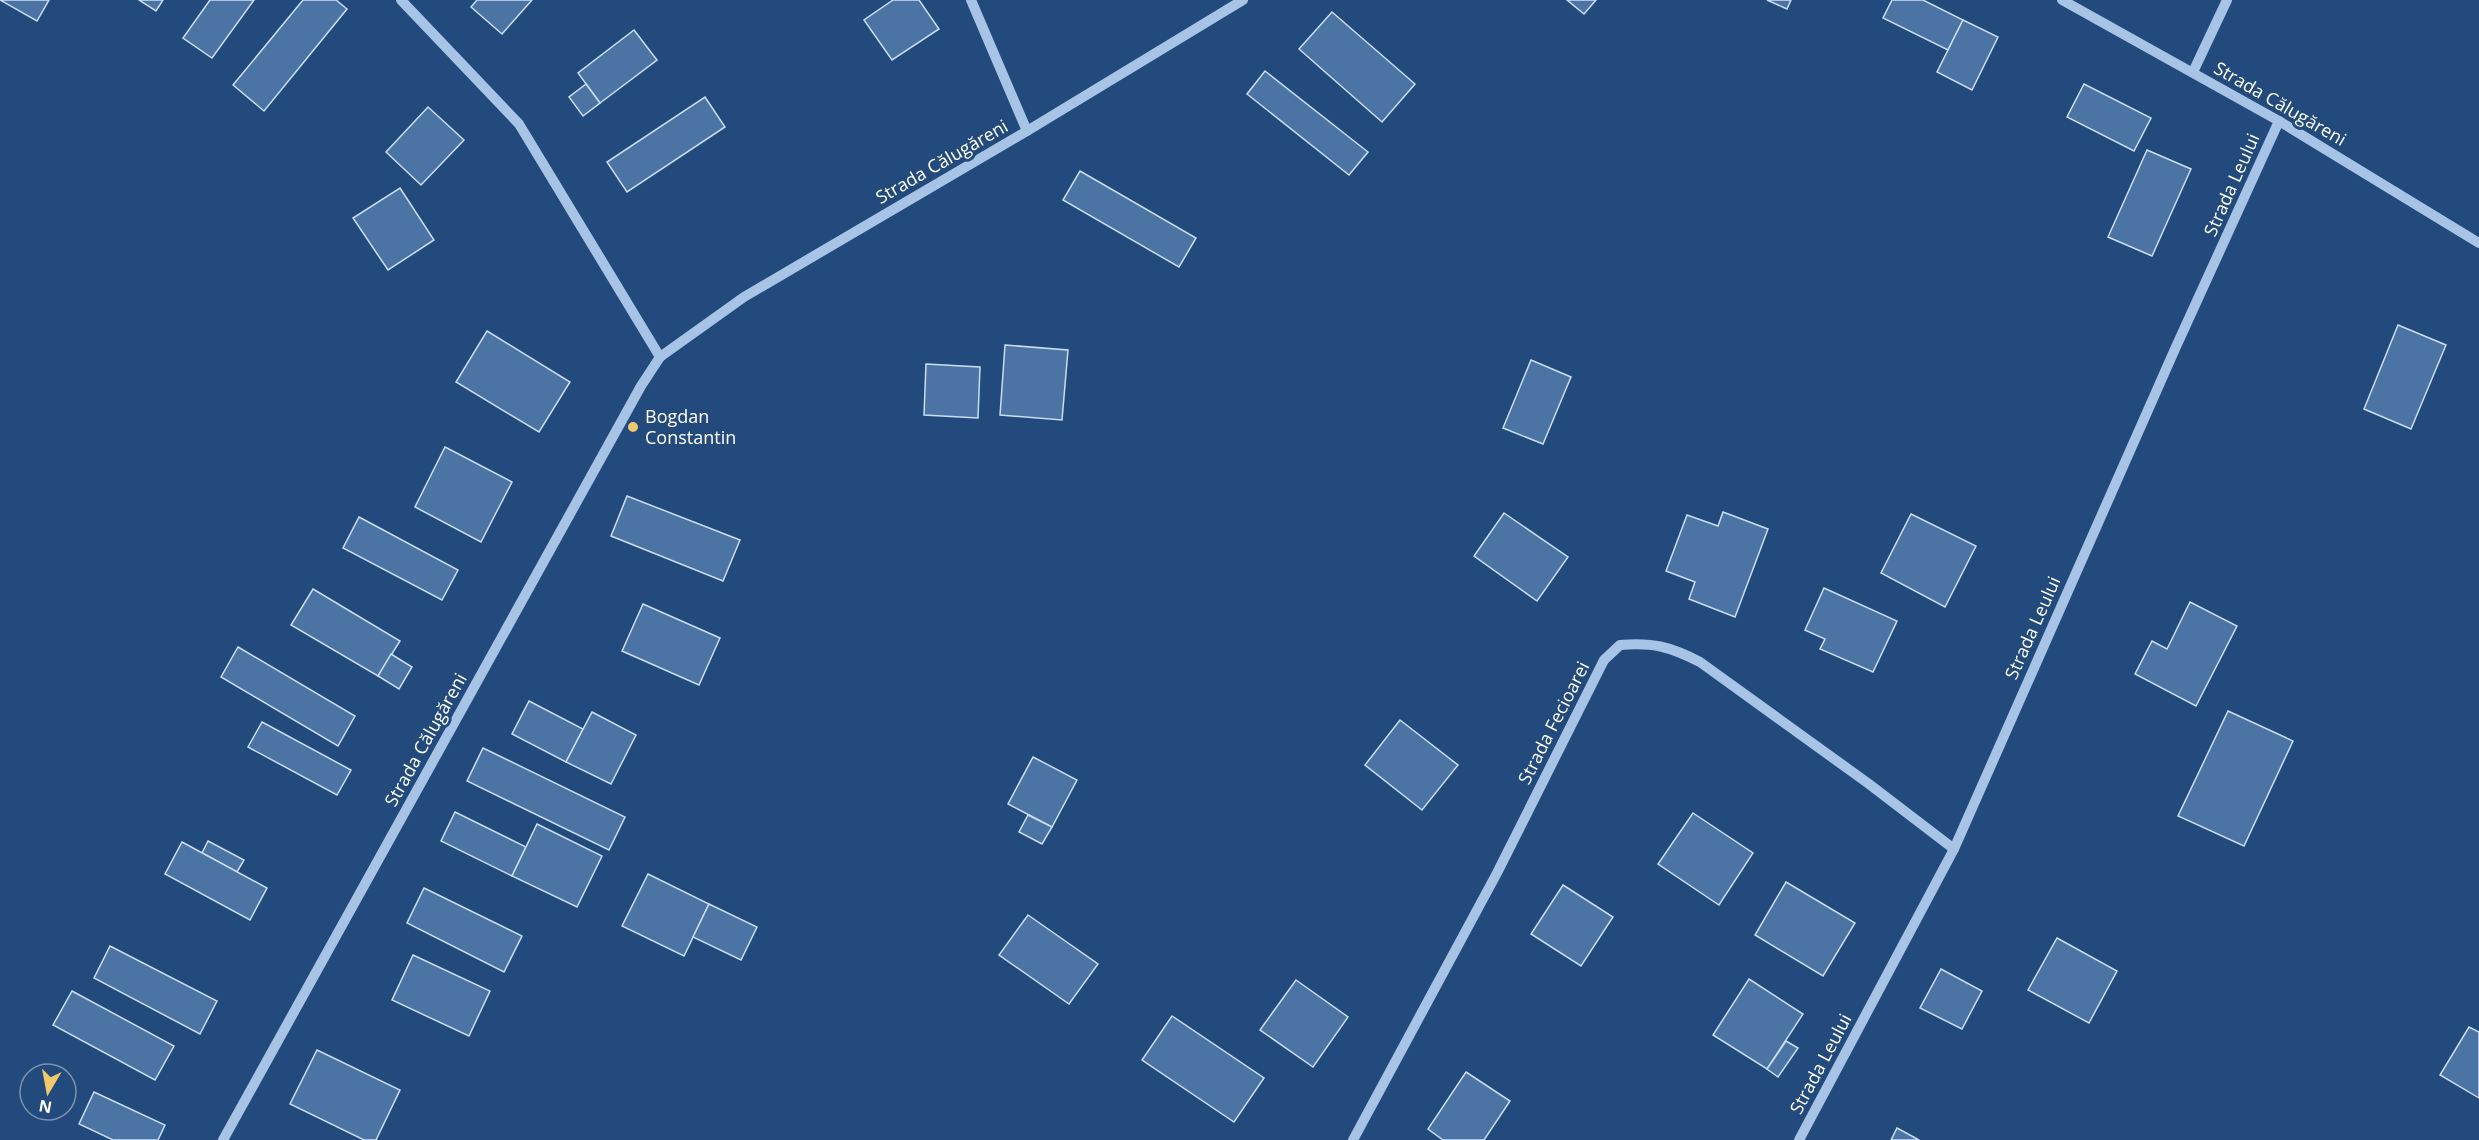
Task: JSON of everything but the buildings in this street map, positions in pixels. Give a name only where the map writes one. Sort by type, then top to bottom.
[{"type":"street","points":[[401,0],[519,124],[660,357]]},
{"type":"street","points":[[971,0],[1027,131]]},
{"type":"street","name":"Strada Călugăreni","points":[[223,1140],[660,357],[744,297],[1027,131],[1243,0]]},
{"type":"street","name":"Strada Călugăreni","points":[[2062,0],[2279,121],[2479,243]]},
{"type":"street","points":[[2193,72],[2228,0]]},
{"type":"street","name":"Strada Leului","points":[[1799,1140],[1954,849],[2175,349],[2279,121]]},
{"type":"street","name":"Strada Fecioarei","points":[[1353,1140],[1497,873],[1604,660],[1620,645],[1645,642],[1676,649],[1700,663],[1869,784],[1954,849]]},
{"type":"place","name":"Bogdan Constantin","points":[[633,427]]}]
